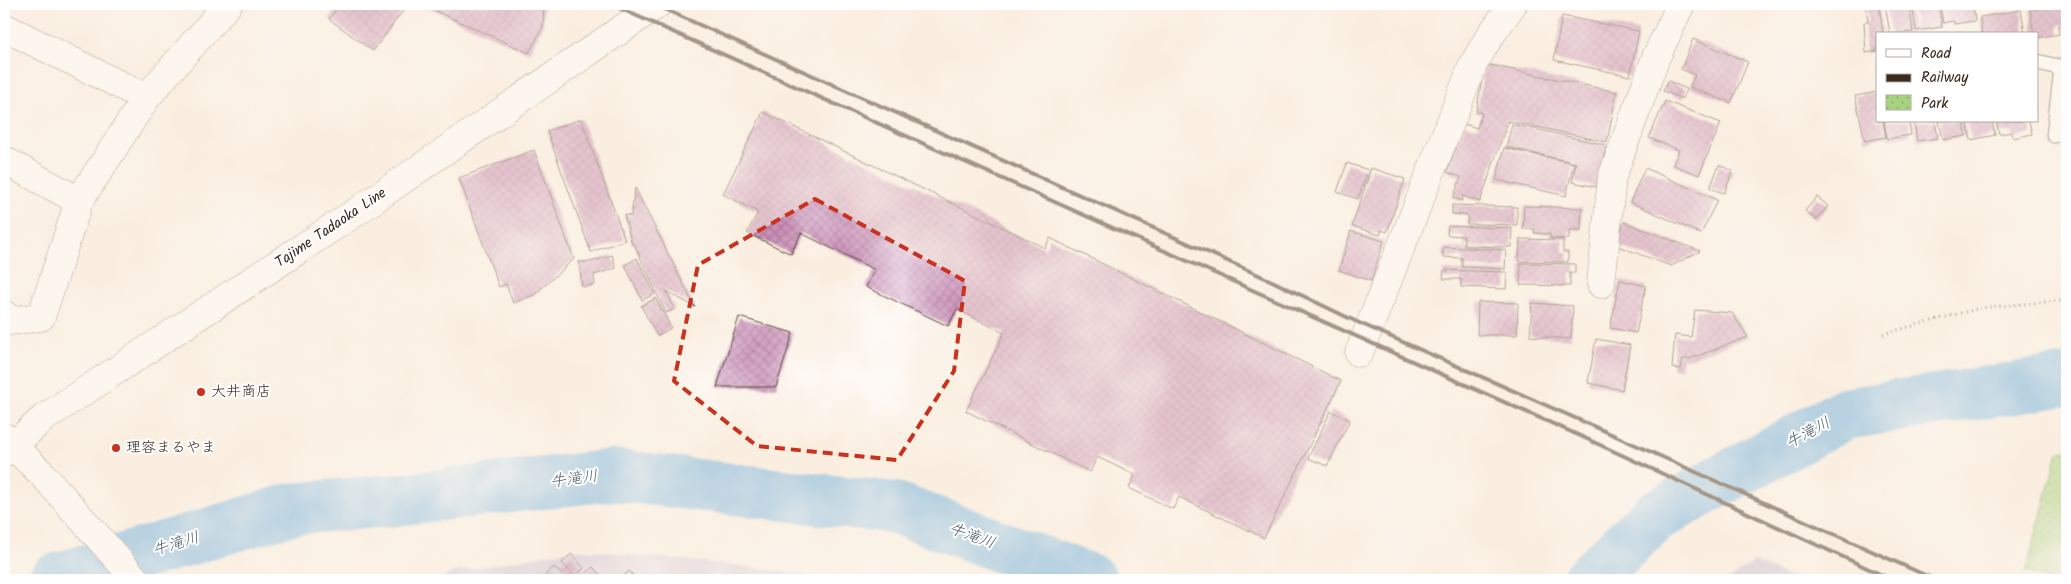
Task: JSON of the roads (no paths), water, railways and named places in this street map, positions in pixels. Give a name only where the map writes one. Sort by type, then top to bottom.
[{"type":"street","points":[[4,314],[10,321],[41,317],[78,201],[146,98],[228,4]]},
{"type":"street","name":"Tajime Tadaoka Line","points":[[7,445],[44,418],[348,217],[658,4]]},
{"type":"street","points":[[1360,353],[1473,65],[1488,39],[1513,4]]},
{"type":"street","points":[[1601,284],[1612,177],[1656,57],[1681,4]]},
{"type":"street","points":[[4,27],[146,98]]},
{"type":"street","points":[[4,160],[78,201]]},
{"type":"street","points":[[7,445],[42,475],[136,580]]},
{"type":"lane","points":[[2038,62],[2064,68],[2054,135]]},
{"type":"waterway","name":"牛滝川","points":[[1588,580],[1655,516],[1844,414],[2067,380]]},
{"type":"waterway","name":"牛滝川","points":[[54,580],[291,509],[397,500],[612,475],[896,508],[1091,580]]},
{"type":"railway","points":[[610,4],[1587,439],[1893,580]]},
{"type":"railway","points":[[653,4],[1272,281],[1355,321],[1936,580]]},
{"type":"place","name":"大井商店","points":[[201,392]]},
{"type":"place","name":"理容まるやま","points":[[116,448]]}]
